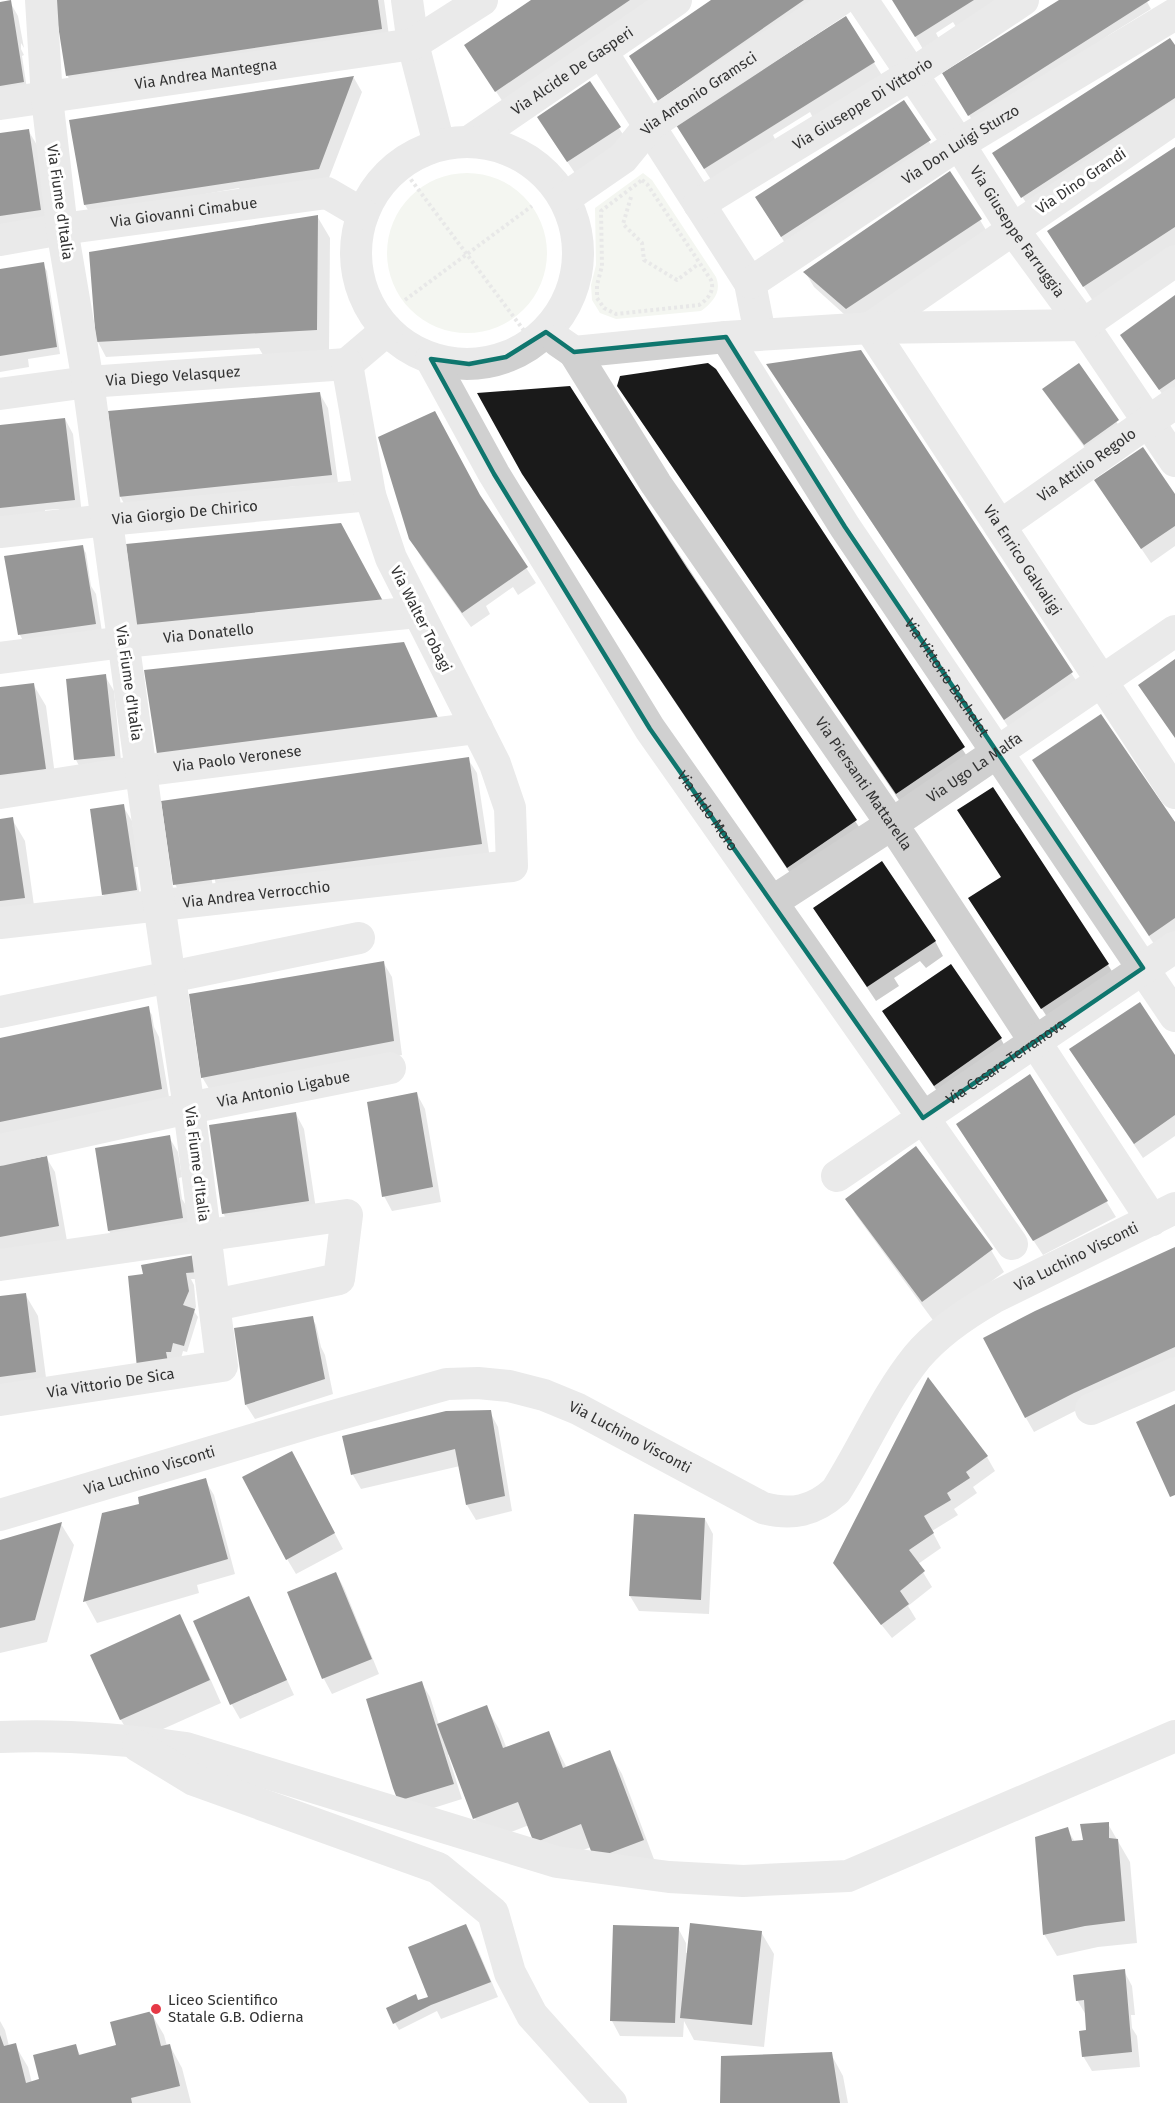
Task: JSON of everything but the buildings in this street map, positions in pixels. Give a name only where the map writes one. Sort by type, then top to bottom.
[{"type":"street","name":"Via Fiume d'Italia","points":[[41,0],[47,98],[62,229],[88,382],[189,1108],[222,1366]]},
{"type":"street","points":[[407,0],[413,44],[439,144]]},
{"type":"street","points":[[413,44],[482,0]]},
{"type":"street","name":"Via Alcide De Gasperi","points":[[470,141],[676,0]]},
{"type":"street","name":"Via Antonio Gramsci","points":[[561,193],[629,172],[650,125],[840,0]]},
{"type":"street","name":"Via Giuseppe Farruggia","points":[[862,0],[959,144],[1012,228],[1083,325],[1175,461]]},
{"type":"street","name":"Via Giuseppe Di Vittorio","points":[[699,204],[912,74],[1023,0]]},
{"type":"street","points":[[1172,0],[1175,4]]},
{"type":"street","name":"Via Don Luigi Sturzo","points":[[750,283],[959,144],[1175,14]]},
{"type":"street","name":"Via Andrea Mantegna","points":[[0,104],[413,44]]},
{"type":"street","points":[[601,51],[699,204],[713,255],[750,283],[760,334]]},
{"type":"street","name":"Via Dino Grandi","points":[[870,328],[1012,228],[1175,118]]},
{"type":"street","points":[[470,141],[508,148],[540,168],[561,193],[578,234],[577,273],[570,303],[540,337],[506,357],[469,364],[431,358],[399,342],[375,316],[360,284],[355,249],[363,214],[380,183],[407,159],[439,144],[470,141]]},
{"type":"street","name":"Via Giovanni Cimabue","points":[[0,240],[62,229],[327,194],[363,214]]},
{"type":"street","points":[[540,337],[574,351],[760,334],[870,328],[1083,325],[1175,261]]},
{"type":"street","points":[[347,364],[383,325]]},
{"type":"street","name":"Via Enrico Galvaligi","points":[[870,328],[1175,793]]},
{"type":"street","name":"Via Vittorio Bachelet","points":[[726,337],[845,527],[1175,1016]]},
{"type":"street","name":"Via Piersanti Mattarella","points":[[574,351],[657,484],[892,824],[1035,1040],[1163,1214]]},
{"type":"street","name":"Via Aldo Moro","points":[[431,358],[494,474],[650,729],[1012,1244]]},
{"type":"street","name":"Via Diego Velasquez","points":[[0,394],[88,382],[347,364]]},
{"type":"street","name":"Via Walter Tobagi","points":[[347,364],[369,495],[390,558],[495,764],[510,808],[512,866]]},
{"type":"street","name":"Via Attilio Regolo","points":[[1000,526],[1175,403]]},
{"type":"street","name":"Via Giorgio De Chirico","points":[[0,532],[369,495]]},
{"type":"street","name":"Via Donatello","points":[[0,658],[124,642],[417,612]]},
{"type":"street","name":"Via Ugo La Malfa","points":[[772,902],[892,824],[1175,631]]},
{"type":"street","name":"Via Paolo Veronese","points":[[0,793],[141,771],[477,728]]},
{"type":"street","name":"Via Andrea Verrocchio","points":[[0,923],[512,866]]},
{"type":"street","points":[[0,1012],[359,938]]},
{"type":"street","name":"Via Cesare Terranova","points":[[837,1176],[1175,947]]},
{"type":"street","name":"Via Antonio Ligabue","points":[[0,1150],[189,1108],[390,1068]]},
{"type":"street","name":"Via Luchino Visconti","points":[[0,1515],[447,1384],[478,1383],[509,1386],[544,1395],[659,1451],[763,1508],[779,1512],[797,1512],[825,1501],[836,1491],[897,1384],[918,1356],[944,1331],[993,1298],[1163,1214]]},
{"type":"street","points":[[0,1265],[347,1215],[339,1279],[215,1305]]},
{"type":"street","name":"Via Vittorio De Sica","points":[[0,1400],[222,1366]]},
{"type":"street","points":[[1090,1408],[1175,1373]]},
{"type":"street","points":[[0,1737],[127,1740],[186,1748],[557,1862],[669,1877],[743,1881],[848,1876],[1175,1736]]},
{"type":"street","points":[[127,1740],[194,1780],[438,1868],[493,1913],[510,1973],[532,2015],[611,2103]]},
{"type":"path","points":[[400,165],[468,254],[540,337]]},
{"type":"path","points":[[629,172],[647,184],[713,255],[713,286],[705,301],[699,305],[616,314],[604,308],[597,298],[597,285],[602,266],[601,211],[629,172]]},
{"type":"path","points":[[629,172],[623,224],[642,243],[644,260],[677,280],[713,255]]},
{"type":"path","points":[[383,325],[468,254],[561,193]]},
{"type":"highlighted area","points":[[546,332],[574,352],[726,337],[845,527],[1143,968],[923,1118],[650,729],[494,474],[431,359],[469,364],[506,357]]},
{"type":"shaded area","points":[[467,173],[497,180],[511,187],[523,197],[533,209],[540,223],[547,253],[540,283],[533,297],[523,309],[511,319],[497,326],[467,333],[437,326],[423,319],[411,309],[401,297],[394,283],[387,253],[394,223],[401,209],[411,197],[423,187],[437,180]]},
{"type":"shaded area","points":[[643,173],[652,180],[716,277],[717,292],[701,311],[616,319],[600,313],[592,300],[591,285],[596,265],[595,208]]},
{"type":"place","name":"Liceo Scientifico Statale G.B. Odierna","points":[[156,2009]]}]
